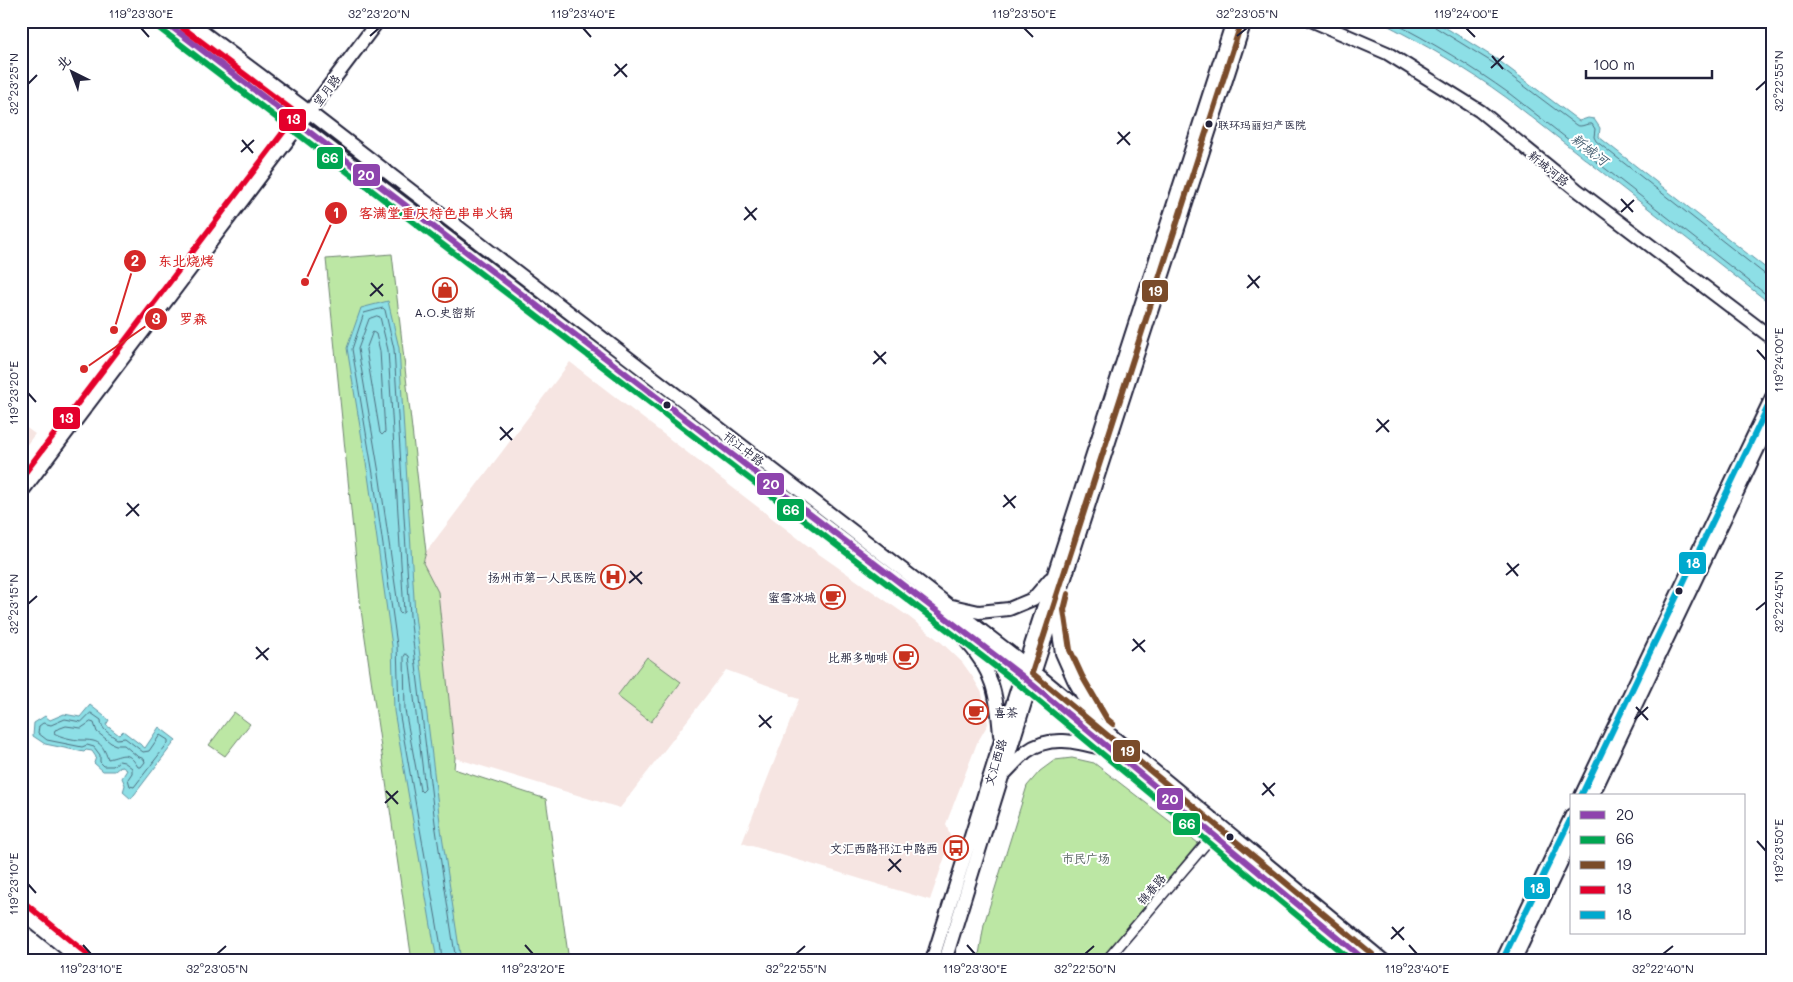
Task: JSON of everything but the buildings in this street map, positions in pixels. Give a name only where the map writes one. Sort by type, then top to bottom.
[{"type":"main road","name":"邗江中路","points":[[164,21],[947,611]]},
{"type":"main road","name":"邗江中路","points":[[188,21],[306,110],[1028,674],[1100,725],[1384,961]]},
{"type":"main road","name":"望月路","points":[[21,493],[306,110],[369,21]]},
{"type":"main road","name":"望月路","points":[[306,110],[378,21]]},
{"type":"main road","name":"文汇西路","points":[[945,961],[1002,776],[1054,575],[1233,21]]},
{"type":"main road","name":"文汇西路","points":[[932,961],[1000,746],[1055,609],[1245,21]]},
{"type":"main road","name":"新城河路","points":[[1313,21],[1387,53],[1480,111],[1576,189],[1772,338]]},
{"type":"main road","name":"望月路","points":[[21,481],[297,122]]},
{"type":"main road","points":[[1582,794],[1772,397]]},
{"type":"main road","points":[[1593,794],[1772,419]]},
{"type":"main road","points":[[947,611],[980,612],[1009,609],[1033,599],[1054,575]]},
{"type":"main road","points":[[1055,609],[1062,653],[1074,680],[1100,725]]},
{"type":"main road","points":[[947,611],[978,654],[991,679],[998,707],[1000,746]]},
{"type":"main road","name":"邗江中路","points":[[1028,674],[1113,751],[1366,961]]},
{"type":"main road","points":[[1002,776],[1027,751],[1048,741],[1075,742],[1113,751]]},
{"type":"main road","points":[[1502,961],[1570,819]]},
{"type":"main road","points":[[1514,961],[1570,843]]},
{"type":"main road","points":[[21,912],[81,961]]},
{"type":"main road","points":[[21,922],[69,961]]},
{"type":"street","name":"锦春路","points":[[1106,961],[1214,834]]},
{"type":"shaded area","name":"扬州市第一人民医院","points":[[570,362],[816,552],[909,617],[942,643],[962,662],[972,676],[982,693],[988,724],[977,743],[946,824],[951,839],[930,900],[742,843],[799,699],[790,696],[789,693],[726,670],[620,808],[455,758],[438,592],[423,563],[426,552]]},
{"type":"shaded area","points":[[21,424],[35,434],[21,452]]},
{"type":"green space","points":[[392,254],[426,552],[423,563],[438,592],[455,758],[454,769],[546,799],[569,961],[412,961],[361,610],[326,259]]},
{"type":"green space","points":[[647,657],[681,682],[651,722],[617,696]]},
{"type":"green space","points":[[234,712],[250,724],[225,756],[209,745]]},
{"type":"green space","name":"市民广场","points":[[1072,758],[1094,763],[1198,843],[1102,961],[978,961],[984,924],[1027,786],[1040,771],[1055,760]]},
{"type":"water","name":"新城河","points":[[1379,21],[1433,21],[1498,60],[1579,121],[1588,118],[1594,119],[1600,128],[1599,137],[1772,273],[1772,305],[1507,98],[1445,57]]},
{"type":"water","points":[[388,301],[399,348],[415,615],[440,822],[461,961],[437,961],[394,711],[392,646],[368,475],[347,348],[361,308]]},
{"type":"water","points":[[90,705],[109,720],[106,725],[119,735],[123,731],[145,748],[159,727],[176,740],[131,799],[123,792],[125,785],[122,778],[127,770],[121,766],[115,771],[103,771],[94,763],[96,757],[92,751],[86,750],[84,752],[45,744],[33,736],[34,723],[45,716],[50,720],[64,714],[80,717]]},
{"type":"transit line","name":"20","points":[[164,21],[1022,676],[1366,961]]},
{"type":"transit line","name":"19","points":[[1241,24],[1032,673],[1372,954]]},
{"type":"transit line","name":"66","points":[[159,28],[1017,683],[1352,961]]},
{"type":"transit line","name":"13","points":[[21,478],[297,114],[183,28]]},
{"type":"transit line","name":"18","points":[[1582,794],[1772,398]]},
{"type":"transit line","name":"19","points":[[1068,594],[1064,610],[1070,650],[1082,676],[1107,719],[1113,724]]},
{"type":"transit line","name":"18","points":[[1502,961],[1570,820]]},
{"type":"transit line","name":"13","points":[[27,905],[87,954]]},
{"type":"place","name":"联环玛丽妇产医院","points":[[1209,124]]},
{"type":"place","name":"客满堂重庆特色串串火锅","points":[[305,282]]},
{"type":"place","name":"A.O.史密斯","points":[[445,290]]},
{"type":"place","name":"东北烧烤","points":[[114,330]]},
{"type":"place","name":"罗森","points":[[84,369]]},
{"type":"place","name":"扬州市第一人民医院","points":[[613,577]]},
{"type":"place","name":"蜜雪冰城","points":[[833,597]]},
{"type":"place","name":"比那多咖啡","points":[[906,657]]},
{"type":"place","name":"喜茶","points":[[976,712]]},
{"type":"place","name":"文汇西路邗江中路西","points":[[956,848]]}]
